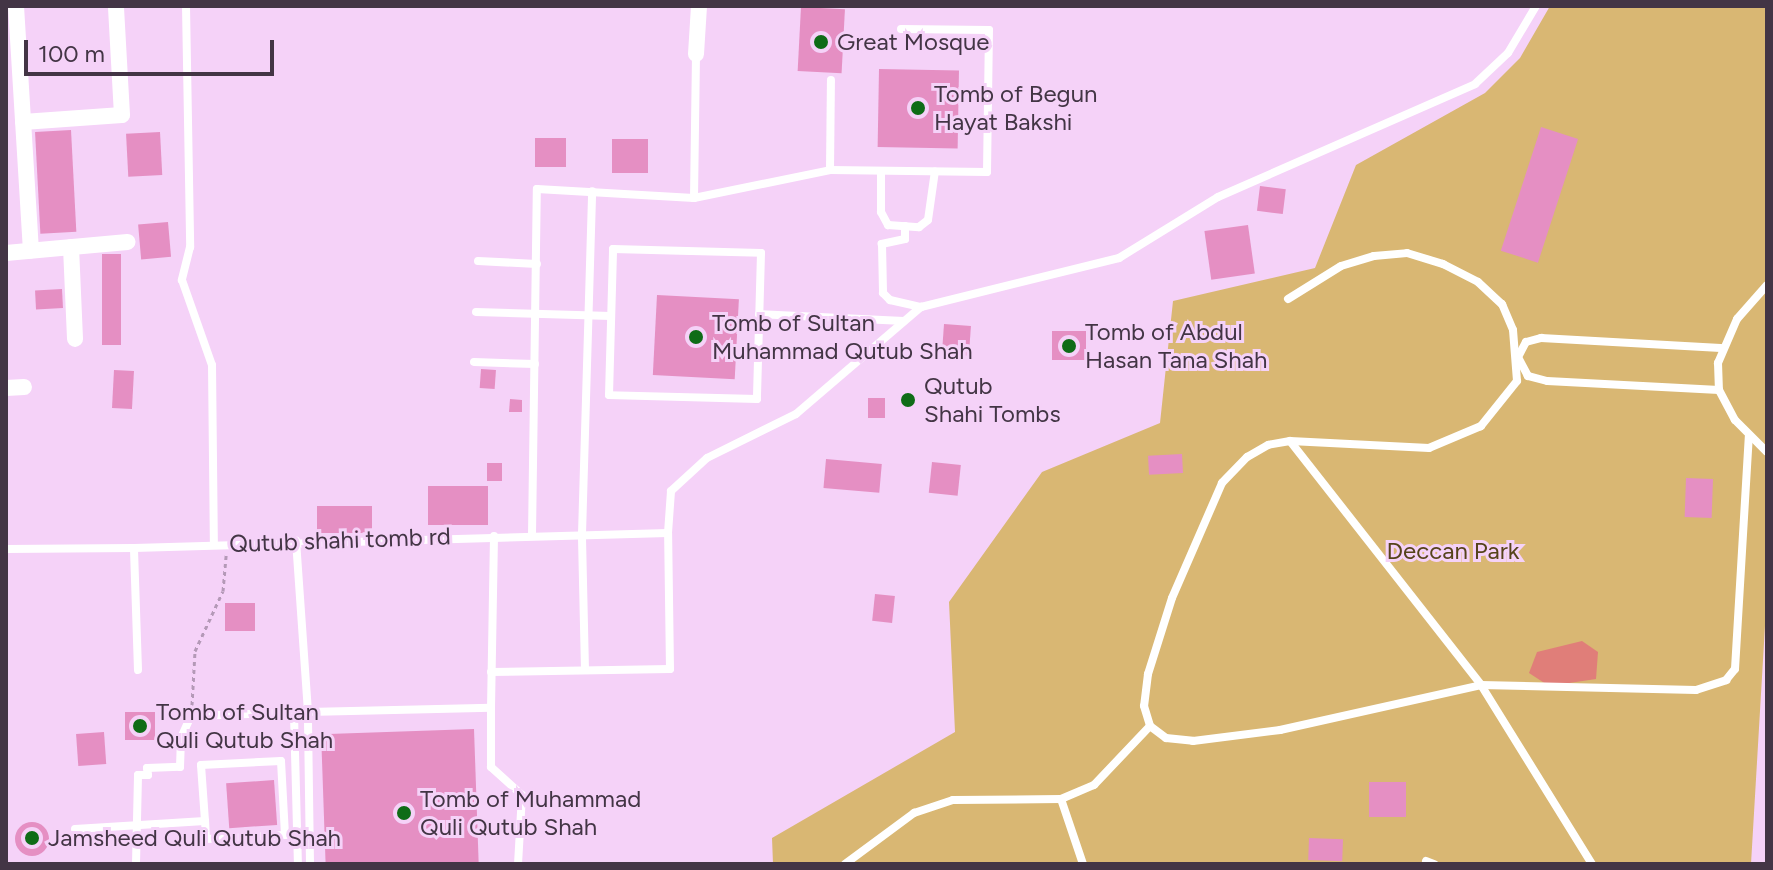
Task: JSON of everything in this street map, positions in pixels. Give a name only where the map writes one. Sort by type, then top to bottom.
[{"type":"street","points":[[16,6],[31,251]]},
{"type":"street","points":[[23,122],[122,115],[116,6]]},
{"type":"street","points":[[696,54],[699,6]]},
{"type":"street","points":[[6,253],[128,242]]},
{"type":"street","points":[[71,247],[75,339]]},
{"type":"street","points":[[6,388],[24,387]]},
{"type":"lane","points":[[186,6],[190,247],[182,280],[212,365],[214,544]]},
{"type":"lane","points":[[905,226],[905,239],[882,244],[883,293],[890,300],[921,307],[1119,258],[1218,197],[1475,84],[1508,53],[1536,6]]},
{"type":"lane","points":[[532,535],[537,189],[694,198],[830,170],[987,172],[989,30],[901,29]]},
{"type":"lane","points":[[694,198],[696,54]]},
{"type":"lane","points":[[830,170],[831,80]]},
{"type":"lane","points":[[881,171],[881,212],[888,225],[919,227],[928,220],[935,171]]},
{"type":"lane","points":[[585,670],[582,534],[592,191]]},
{"type":"lane","points":[[613,249],[761,253],[759,314],[757,399],[609,395],[613,249]]},
{"type":"lane","points":[[1288,299],[1341,266],[1407,253],[1478,282],[1502,304],[1518,357],[1528,376],[1547,381],[1719,390]]},
{"type":"lane","points":[[478,261],[537,264]]},
{"type":"lane","points":[[1767,285],[1737,319],[1721,348],[1719,390],[1749,436],[1767,452]]},
{"type":"lane","points":[[491,672],[670,669],[668,533],[671,491],[707,458],[796,414],[921,307]]},
{"type":"lane","points":[[476,312],[611,316]]},
{"type":"lane","points":[[759,314],[905,321]]},
{"type":"lane","points":[[1721,348],[1541,338],[1526,342],[1518,357],[1517,381],[1507,397],[1481,426],[1451,440],[1400,450],[1290,441],[1247,457],[1222,483],[1201,526],[1148,674],[1144,706],[1150,726],[1166,738],[1208,739],[1280,730],[1481,685],[1696,690],[1726,680],[1735,669],[1749,436]]},
{"type":"lane","points":[[474,362],[535,364]]},
{"type":"lane","points":[[1290,441],[1481,685],[1592,864]]},
{"type":"lane","name":"Qutub shahi tomb rd","points":[[6,549],[668,533]]},
{"type":"lane","points":[[494,536],[491,767],[522,795],[518,864]]},
{"type":"lane","points":[[296,540],[308,712],[310,864]]},
{"type":"lane","points":[[134,548],[138,670]]},
{"type":"lane","points":[[136,864],[138,775],[148,775],[147,768],[180,767],[181,738],[191,716],[491,708]]},
{"type":"lane","points":[[294,714],[299,804],[298,864]]},
{"type":"lane","points":[[845,864],[914,813],[953,800],[1061,799],[1094,785],[1150,726]]},
{"type":"lane","points":[[281,761],[285,835],[206,839],[205,821],[201,765],[281,761]]},
{"type":"lane","points":[[1061,799],[1083,864]]},
{"type":"lane","points":[[283,804],[299,804]]},
{"type":"lane","points":[[75,829],[205,821]]},
{"type":"path","points":[[191,716],[195,651],[223,591],[227,544]]},
{"type":"green space","name":"Deccan Park","points":[[1550,6],[1767,6],[1767,592],[1751,864],[773,864],[772,838],[955,732],[949,602],[1042,472],[1160,423],[1173,301],[1315,268],[1356,165],[1485,93],[1520,58]]},
{"type":"shaded area","points":[[1582,641],[1598,652],[1596,679],[1549,686],[1529,673],[1537,652]]},
{"type":"building","name":"Great Mosque","points":[[801,7],[845,9],[842,73],[798,71]]},
{"type":"building","name":"Tomb of Begun Hayat Bakshi","points":[[879,69],[959,70],[958,148],[878,147]]},
{"type":"building","points":[[1541,127],[1578,139],[1538,263],[1501,251]]},
{"type":"building","points":[[71,130],[76,232],[40,234],[35,132]]},
{"type":"building","points":[[160,132],[162,175],[128,177],[126,134]]},
{"type":"building","points":[[535,138],[566,138],[566,167],[535,167]]},
{"type":"building","points":[[612,139],[648,139],[648,173],[612,173]]},
{"type":"building","points":[[1260,186],[1286,189],[1283,214],[1257,211]]},
{"type":"building","points":[[168,222],[171,257],[141,259],[138,225]]},
{"type":"building","points":[[1248,225],[1255,274],[1211,280],[1204,231]]},
{"type":"building","points":[[102,254],[121,254],[121,345],[102,345]]},
{"type":"building","points":[[62,289],[63,308],[36,309],[35,290]]},
{"type":"building","name":"Tomb of Sultan Muhammad Qutub Shah","points":[[657,295],[739,299],[735,379],[653,375]]},
{"type":"building","points":[[944,324],[971,326],[969,356],[942,354]]},
{"type":"building","name":"Tomb of Abdul Hasan Tana Shah","points":[[1052,331],[1086,331],[1086,360],[1052,360]]},
{"type":"building","points":[[481,369],[496,370],[495,389],[480,388]]},
{"type":"building","points":[[114,370],[134,371],[132,409],[112,408]]},
{"type":"building","points":[[868,398],[885,398],[885,418],[868,418]]},
{"type":"building","points":[[510,399],[522,400],[522,412],[509,412]]},
{"type":"building","points":[[1182,454],[1183,473],[1149,475],[1148,456]]},
{"type":"building","points":[[826,459],[882,464],[879,493],[823,488]]},
{"type":"building","points":[[932,462],[961,465],[958,496],[929,493]]},
{"type":"building","points":[[487,463],[502,463],[502,481],[487,481]]},
{"type":"building","points":[[1686,478],[1713,479],[1712,518],[1685,517]]},
{"type":"building","points":[[428,486],[488,486],[488,525],[428,525]]},
{"type":"building","points":[[317,506],[372,506],[372,533],[317,533]]},
{"type":"building","points":[[875,594],[895,596],[892,623],[872,621]]},
{"type":"building","points":[[225,603],[255,603],[255,631],[225,631]]},
{"type":"building","name":"Tomb of Sultan Quli Qutub Shah","points":[[125,712],[155,712],[155,740],[125,740]]},
{"type":"building","points":[[474,729],[479,864],[326,864],[321,734]]},
{"type":"building","points":[[104,732],[106,764],[78,766],[76,734]]},
{"type":"building","points":[[274,780],[277,825],[229,828],[226,783]]},
{"type":"building","points":[[1369,782],[1406,782],[1406,817],[1369,817]]},
{"type":"building","name":"Jamsheed Quli Qutub Shah","points":[[32,822],[44,827],[49,839],[44,851],[32,856],[20,851],[15,839],[20,827]]},
{"type":"building","points":[[1309,838],[1343,839],[1342,861],[1308,860]]},
{"type":"place","name":"Great Mosque","points":[[821,42]]},
{"type":"place","name":"Tomb of Begun Hayat Bakshi","points":[[918,108]]},
{"type":"place","name":"Tomb of Sultan Muhammad Qutub Shah","points":[[696,337]]},
{"type":"place","name":"Tomb of Abdul Hasan Tana Shah","points":[[1069,346]]},
{"type":"place","name":"Qutub Shahi Tombs","points":[[908,400]]},
{"type":"place","name":"Tomb of Sultan Quli Qutub Shah","points":[[140,726]]},
{"type":"place","name":"Tomb of Muhammad Quli Qutub Shah","points":[[404,813]]},
{"type":"place","name":"Jamsheed Quli Qutub Shah","points":[[32,838]]}]
